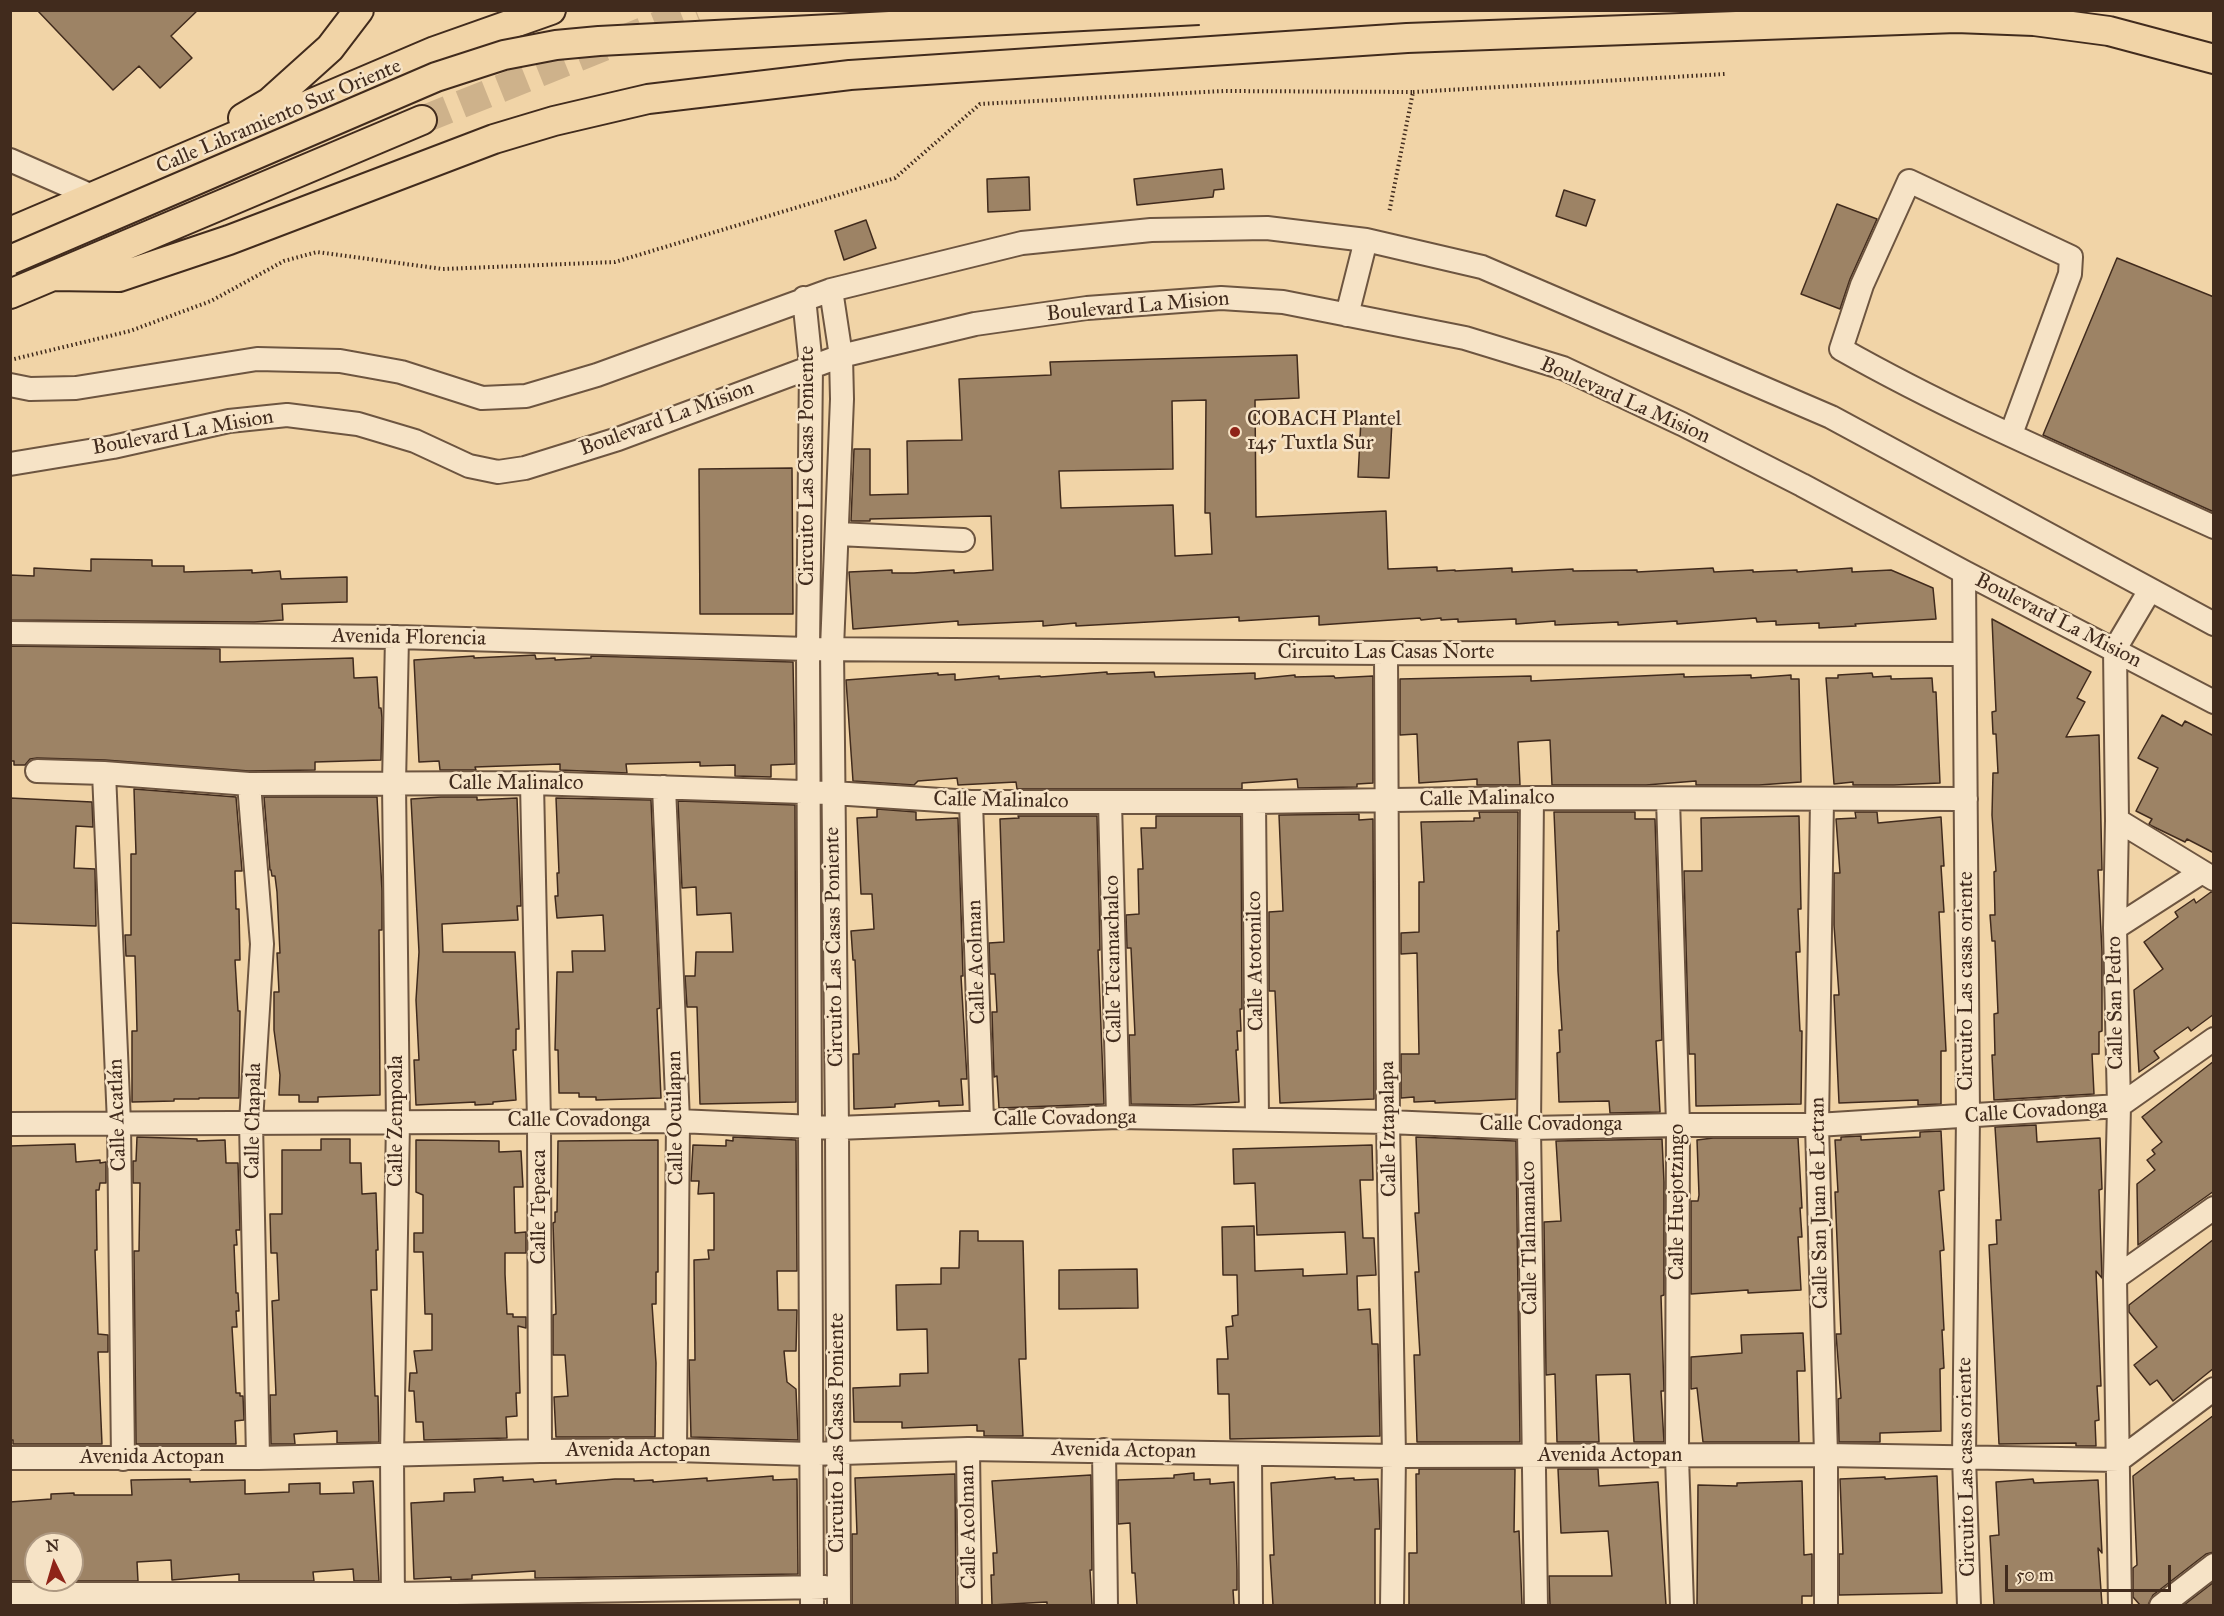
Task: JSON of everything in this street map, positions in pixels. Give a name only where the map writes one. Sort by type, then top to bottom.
[{"type":"main road","points":[[152,171],[270,102],[330,48],[359,10]]},
{"type":"main road","name":"Calle Libramiento Sur Oriente","points":[[10,232],[435,51],[551,10]]},
{"type":"main road","points":[[10,260],[436,77],[504,55],[556,45],[599,41],[1199,10]]},
{"type":"main road","points":[[53,276],[119,277],[229,240],[494,139],[554,121],[648,99],[850,75],[1407,38],[1956,18],[2034,21],[2109,32],[2214,59]]},
{"type":"main road","points":[[10,294],[422,120]]},
{"type":"street","points":[[10,160],[92,196]]},
{"type":"street","points":[[2011,434],[2070,274],[2071,257],[1909,181],[1862,285],[1841,349],[1884,374],[2011,434],[2214,527]]},
{"type":"street","points":[[10,385],[30,389],[76,388],[257,359],[340,361],[400,372],[482,398],[526,396],[597,375],[804,298],[1022,243],[1139,231],[1267,228],[1366,240],[1482,267],[1831,417],[2214,624]]},
{"type":"street","points":[[1347,315],[1366,240]]},
{"type":"street","name":"Circuito Las Casas Poniente","points":[[831,290],[841,356],[842,399],[832,648],[839,1595]]},
{"type":"street","name":"Circuito Las Casas Poniente","points":[[804,298],[811,366],[808,649],[812,1597]]},
{"type":"street","name":"Boulevard La Mision","points":[[10,464],[113,447],[229,421],[288,415],[358,424],[415,441],[469,466],[498,472],[525,468],[618,439],[841,356],[975,324],[1087,308],[1221,298],[1283,302],[1464,338],[1563,368],[1682,424],[1802,485],[2214,702]]},
{"type":"street","points":[[838,534],[963,540]]},
{"type":"street","name":"Circuito Las casas oriente","points":[[1964,572],[1968,1116],[1964,1457],[1969,1605]]},
{"type":"street","points":[[2115,649],[2150,590]]},
{"type":"street","name":"Avenida Florencia","points":[[10,633],[397,637],[808,649]]},
{"type":"street","name":"Calle Zempoala","points":[[393,1600],[392,1455],[398,1122],[394,784],[397,637]]},
{"type":"street","name":"Circuito Las Casas Norte","points":[[808,649],[1964,654]]},
{"type":"street","name":"Calle San Pedro","points":[[2115,649],[2117,820],[2115,928],[2119,1106],[2115,1278],[2120,1605]]},
{"type":"street","name":"Calle Iztapalapa","points":[[1386,653],[1388,1122],[1394,1456],[1392,1605]]},
{"type":"street","name":"Calle Malinalco","points":[[37,771],[104,772],[249,784],[532,783],[833,793],[971,802],[1254,802],[1532,798],[1966,800]]},
{"type":"street","name":"Calle Acatlán","points":[[104,772],[119,1123],[123,1459]]},
{"type":"street","name":"Calle Tepeaca","points":[[532,783],[539,1122],[540,1451]]},
{"type":"street","name":"Calle Chapala","points":[[249,784],[262,944],[251,1122],[258,1458]]},
{"type":"street","name":"Calle Ocuilapan","points":[[664,787],[678,1121],[675,1450]]},
{"type":"street","name":"Calle Tlalmanalco","points":[[1532,798],[1529,1128],[1536,1605]]},
{"type":"street","name":"Calle Huejotzingo","points":[[1668,799],[1678,1125],[1677,1457],[1682,1605]]},
{"type":"street","name":"Calle San Juan de Letran","points":[[1822,800],[1817,1125],[1826,1455],[1826,1605]]},
{"type":"street","name":"Calle Acolman","points":[[971,802],[982,1121]]},
{"type":"street","name":"Calle Tecamachalco","points":[[1110,802],[1118,1117]]},
{"type":"street","name":"Calle Atotonilco","points":[[1254,802],[1257,1119]]},
{"type":"street","points":[[2115,928],[2208,875],[2117,820]]},
{"type":"street","points":[[2119,1106],[2214,1039]]},
{"type":"street","name":"Calle Covadonga","points":[[10,1124],[678,1121],[837,1128],[1118,1117],[1388,1122],[1529,1128],[1817,1125],[2119,1106]]},
{"type":"street","points":[[2115,1278],[2214,1208]]},
{"type":"street","points":[[2118,1460],[2214,1389]]},
{"type":"street","name":"Calle Acolman","points":[[968,1449],[970,1605]]},
{"type":"street","name":"Avenida Actopan","points":[[10,1458],[258,1458],[675,1450],[810,1454],[968,1449],[1394,1456],[1826,1455],[2118,1460]]},
{"type":"street","points":[[1104,1450],[1106,1605]]},
{"type":"street","points":[[1250,1454],[1251,1605]]},
{"type":"street","points":[[2161,1605],[2214,1564]]},
{"type":"street","points":[[10,1594],[393,1600],[839,1595]]},
{"type":"path","points":[[10,360],[130,331],[211,301],[284,261],[317,252],[443,269],[615,262],[895,178],[980,104],[1224,91],[1413,92],[1725,74]]},
{"type":"path","points":[[1389,213],[1413,92]]},
{"type":"building","points":[[37,10],[198,10],[171,36],[192,58],[160,88],[139,66],[113,90]]},
{"type":"building","points":[[1222,169],[1224,189],[1214,190],[1213,197],[1137,205],[1134,179]]},
{"type":"building","points":[[1029,177],[1030,210],[988,212],[987,179]]},
{"type":"building","points":[[1564,190],[1595,200],[1586,226],[1556,216]]},
{"type":"building","points":[[1837,204],[1877,219],[1850,279],[1840,309],[1801,294]]},
{"type":"building","points":[[866,220],[876,248],[844,260],[835,231]]},
{"type":"building","points":[[2117,258],[2214,297],[2214,512],[2043,435]]},
{"type":"building","points":[[1297,355],[1299,398],[1255,400],[1256,517],[1386,511],[1388,569],[1437,567],[1437,571],[1455,571],[1512,568],[1512,572],[1573,569],[1573,571],[1637,570],[1637,572],[1713,568],[1714,572],[1797,570],[1797,572],[1852,568],[1852,572],[1891,570],[1933,588],[1936,619],[1819,628],[1819,623],[1776,625],[1776,621],[1757,622],[1756,618],[1677,624],[1677,621],[1618,625],[1618,622],[1555,625],[1555,621],[1516,624],[1516,619],[1458,622],[1458,619],[1421,620],[1420,618],[1319,625],[1319,616],[1239,621],[1239,617],[1076,626],[1076,623],[1043,626],[1043,621],[958,625],[958,621],[853,629],[849,572],[892,570],[892,573],[914,573],[954,570],[954,573],[993,570],[991,516],[851,521],[854,449],[870,449],[870,495],[908,494],[907,441],[962,440],[959,379],[1051,375],[1050,362]],"holes":[[[1206,400],[1205,513],[1210,513],[1212,554],[1175,556],[1173,505],[1061,508],[1059,471],[1173,469],[1172,401]]]},
{"type":"building","points":[[1361,419],[1392,421],[1389,478],[1358,477]]},
{"type":"building","points":[[792,468],[793,614],[700,614],[699,469]]},
{"type":"building","points":[[91,559],[152,560],[152,566],[184,566],[184,572],[280,571],[281,579],[347,577],[347,602],[282,604],[283,620],[254,622],[10,620],[10,575],[34,576],[34,568],[91,571]]},
{"type":"building","points":[[1992,619],[2091,672],[2077,698],[2085,702],[2066,737],[2099,735],[2102,870],[2098,870],[2102,952],[2102,1031],[2099,1032],[2099,1054],[2092,1054],[2094,1094],[1994,1100],[1992,1055],[1995,1055],[1994,1014],[1998,1013],[1995,941],[1992,941],[1990,915],[1995,915],[1994,872],[1996,871],[1992,815],[1993,773],[1998,773],[1996,734],[1993,734],[1992,712],[1996,711]]},
{"type":"building","points":[[10,646],[220,649],[220,662],[353,658],[354,678],[377,677],[382,718],[381,760],[315,762],[315,770],[249,771],[105,760],[37,758],[30,759],[25,765],[14,765],[14,761],[10,761]]},
{"type":"building","points":[[535,655],[536,659],[555,658],[555,660],[591,658],[591,656],[793,662],[795,764],[771,765],[771,777],[735,776],[735,765],[700,766],[700,762],[626,764],[627,773],[560,770],[560,764],[440,770],[439,761],[419,762],[414,660]]},
{"type":"building","points":[[1107,672],[1107,674],[1154,672],[1155,677],[1255,673],[1255,679],[1295,675],[1295,677],[1334,676],[1335,678],[1373,676],[1373,783],[1357,784],[1357,787],[1298,788],[1297,779],[1242,783],[1242,789],[1017,789],[1016,782],[958,785],[957,778],[918,781],[914,785],[853,781],[846,680],[938,673],[938,675],[955,674],[955,680]]},
{"type":"building","points":[[1872,673],[1873,677],[1891,676],[1891,679],[1932,678],[1933,692],[1936,692],[1940,783],[1853,785],[1853,782],[1834,784],[1826,678]]},
{"type":"building","points":[[1684,674],[1684,677],[1751,675],[1751,678],[1791,675],[1791,679],[1799,679],[1801,782],[1759,785],[1696,785],[1696,781],[1646,785],[1552,785],[1550,740],[1518,742],[1520,785],[1477,785],[1477,779],[1419,783],[1417,734],[1400,735],[1400,679],[1531,676],[1531,681]]},
{"type":"building","points":[[2162,715],[2182,726],[2185,721],[2214,736],[2214,853],[2187,839],[2185,842],[2152,826],[2149,824],[2152,819],[2136,811],[2158,768],[2138,758]]},
{"type":"building","points":[[134,789],[236,797],[242,871],[235,871],[236,909],[239,909],[240,960],[235,960],[238,1011],[240,1011],[239,1098],[132,1102],[132,1031],[137,1031],[135,956],[126,956],[125,935],[131,935],[131,854],[136,854]]},
{"type":"building","points":[[264,797],[377,797],[382,891],[382,930],[379,930],[380,1095],[318,1097],[318,1102],[299,1102],[299,1095],[279,1095],[280,1075],[274,1030],[274,992],[279,992],[277,953],[280,953],[277,892],[275,876],[272,876],[270,870]]},
{"type":"building","points":[[477,797],[477,800],[517,798],[521,906],[517,906],[518,920],[442,924],[443,952],[515,952],[519,1029],[516,1029],[516,1050],[513,1050],[516,1100],[475,1105],[475,1102],[416,1105],[414,1060],[419,1060],[416,1000],[419,952],[411,799]]},
{"type":"building","points":[[10,798],[92,802],[93,827],[76,826],[74,868],[95,869],[96,926],[10,923]]},
{"type":"building","points":[[556,798],[651,800],[660,1008],[657,1009],[661,1098],[596,1100],[596,1097],[579,1097],[579,1093],[559,1093],[558,1050],[555,1050],[557,972],[573,972],[572,951],[605,951],[603,915],[557,918],[555,896],[558,896],[557,873],[559,873]]},
{"type":"building","points":[[678,801],[795,805],[796,1102],[700,1104],[697,1007],[687,1007],[685,976],[695,976],[696,952],[733,952],[731,913],[697,915],[696,887],[682,888]]},
{"type":"building","points":[[877,809],[916,812],[916,820],[958,818],[963,976],[961,976],[967,1079],[961,1079],[963,1105],[939,1106],[939,1101],[895,1104],[895,1107],[854,1109],[853,1054],[859,1054],[855,960],[853,960],[851,931],[874,929],[872,894],[861,894],[857,818],[877,817]]},
{"type":"building","points":[[1479,812],[1518,812],[1516,1099],[1414,1102],[1414,1097],[1401,1098],[1401,1054],[1419,1054],[1417,953],[1401,954],[1401,933],[1419,932],[1419,882],[1424,882],[1421,822],[1474,821],[1474,818],[1480,818]]},
{"type":"building","points":[[1554,812],[1635,812],[1635,819],[1655,819],[1662,1040],[1656,1041],[1660,1112],[1610,1113],[1609,1101],[1559,1102],[1557,1053],[1560,1052],[1559,1030],[1562,1030],[1558,971],[1557,931],[1559,931]]},
{"type":"building","points":[[1855,812],[1877,812],[1878,823],[1941,817],[1944,912],[1939,912],[1946,1051],[1941,1051],[1941,1104],[1918,1105],[1918,1100],[1839,1103],[1834,995],[1839,995],[1834,925],[1834,873],[1840,873],[1836,819],[1856,818]]},
{"type":"building","points":[[1359,814],[1359,820],[1373,819],[1374,1099],[1280,1103],[1275,991],[1269,991],[1269,912],[1283,911],[1279,815]]},
{"type":"building","points":[[1018,816],[1097,816],[1100,950],[1098,950],[1104,1104],[999,1108],[997,1076],[994,1077],[992,1012],[997,1012],[995,974],[990,974],[989,943],[1004,942],[1000,819],[1019,818]]},
{"type":"building","points":[[1156,816],[1241,816],[1242,1009],[1240,1009],[1241,1031],[1237,1031],[1238,1050],[1236,1050],[1239,1102],[1190,1105],[1131,1104],[1129,1035],[1135,1035],[1131,948],[1127,948],[1126,915],[1139,914],[1138,869],[1143,869],[1141,828],[1156,828]]},
{"type":"building","points":[[1799,816],[1801,909],[1798,909],[1800,952],[1796,952],[1800,1031],[1802,1031],[1801,1104],[1696,1106],[1695,1054],[1689,1054],[1684,871],[1702,871],[1701,818]]},
{"type":"building","points":[[2214,892],[2214,1014],[2191,1031],[2188,1027],[2154,1051],[2159,1058],[2139,1072],[2134,990],[2163,969],[2144,942],[2178,917],[2175,912],[2194,899],[2196,903]]},
{"type":"building","points":[[2214,1061],[2214,1191],[2138,1245],[2137,1184],[2155,1170],[2147,1160],[2155,1154],[2152,1150],[2162,1142],[2142,1117]]},
{"type":"building","points":[[2036,1125],[2037,1142],[2100,1138],[2102,1278],[2096,1271],[2101,1386],[2097,1386],[2099,1420],[2095,1421],[2096,1446],[2076,1446],[2076,1443],[1999,1444],[1989,1245],[1997,1244],[1996,1220],[2001,1220],[1995,1127]]},
{"type":"building","points":[[1941,1131],[1944,1190],[1939,1191],[1944,1250],[1940,1251],[1944,1368],[1940,1369],[1941,1431],[1880,1433],[1880,1442],[1839,1442],[1838,1399],[1841,1398],[1836,1334],[1841,1334],[1835,1140],[1841,1140],[1841,1137],[1861,1136],[1861,1140],[1920,1137],[1920,1132]]},
{"type":"building","points":[[137,1137],[197,1139],[197,1141],[225,1140],[226,1163],[238,1163],[240,1230],[236,1230],[237,1245],[234,1245],[239,1311],[236,1311],[237,1327],[232,1327],[236,1393],[243,1396],[244,1420],[235,1421],[236,1444],[136,1444],[134,1251],[139,1251],[140,1183],[133,1183],[133,1161],[136,1161]]},
{"type":"building","points":[[733,1137],[796,1140],[797,1271],[777,1271],[778,1310],[797,1310],[796,1351],[784,1351],[787,1382],[796,1389],[798,1440],[691,1437],[689,1360],[695,1360],[694,1260],[709,1259],[708,1250],[714,1250],[714,1193],[698,1194],[699,1181],[691,1181],[693,1145],[726,1146],[726,1140],[733,1141]]},
{"type":"building","points":[[1416,1137],[1516,1141],[1520,1442],[1417,1442],[1414,1355],[1420,1355],[1415,1272],[1419,1272],[1415,1213],[1419,1213]]},
{"type":"building","points":[[1798,1138],[1802,1208],[1800,1208],[1802,1237],[1798,1237],[1801,1290],[1748,1293],[1748,1290],[1691,1294],[1691,1201],[1698,1201],[1699,1195],[1697,1140]]},
{"type":"building","points":[[321,1139],[350,1139],[350,1163],[361,1163],[362,1194],[376,1193],[377,1290],[371,1290],[379,1442],[337,1443],[337,1431],[294,1434],[295,1444],[271,1444],[270,1395],[276,1395],[272,1301],[279,1300],[277,1253],[271,1253],[270,1214],[282,1214],[282,1150],[321,1150]]},
{"type":"building","points":[[1662,1139],[1664,1295],[1661,1296],[1664,1391],[1661,1391],[1664,1442],[1634,1442],[1630,1374],[1596,1375],[1599,1442],[1557,1442],[1555,1374],[1546,1375],[1544,1222],[1561,1221],[1556,1141]]},
{"type":"building","points":[[416,1140],[499,1141],[499,1152],[521,1151],[523,1187],[514,1187],[515,1233],[526,1232],[526,1253],[505,1253],[505,1274],[507,1314],[513,1314],[513,1317],[526,1317],[526,1328],[518,1326],[520,1393],[516,1393],[517,1416],[506,1417],[507,1438],[424,1440],[423,1422],[416,1422],[414,1391],[409,1391],[410,1373],[417,1373],[414,1351],[432,1350],[432,1314],[425,1314],[423,1252],[414,1252],[414,1233],[423,1233],[423,1195],[416,1192]]},
{"type":"building","points":[[658,1140],[658,1272],[656,1272],[656,1304],[652,1304],[656,1363],[655,1437],[556,1437],[554,1397],[568,1396],[565,1355],[553,1355],[553,1315],[556,1314],[553,1223],[555,1212],[557,1212],[558,1141]]},
{"type":"building","points":[[75,1144],[76,1162],[100,1160],[100,1163],[106,1162],[106,1183],[100,1183],[99,1190],[96,1190],[97,1250],[95,1250],[98,1334],[108,1335],[108,1352],[98,1352],[102,1444],[13,1444],[13,1440],[10,1440],[10,1146]]},
{"type":"building","points":[[1372,1145],[1373,1180],[1360,1180],[1363,1238],[1374,1238],[1376,1275],[1357,1276],[1358,1310],[1370,1309],[1372,1344],[1378,1344],[1380,1436],[1230,1439],[1229,1394],[1218,1394],[1217,1359],[1228,1359],[1226,1327],[1233,1326],[1232,1316],[1238,1315],[1237,1275],[1223,1275],[1222,1227],[1254,1226],[1255,1271],[1303,1269],[1303,1276],[1347,1274],[1345,1232],[1257,1235],[1255,1183],[1234,1184],[1233,1149]]},
{"type":"building","points":[[960,1231],[978,1231],[978,1241],[1023,1241],[1026,1359],[1019,1359],[1023,1436],[984,1436],[984,1431],[977,1431],[977,1425],[902,1428],[902,1422],[854,1422],[853,1388],[900,1386],[900,1374],[928,1373],[927,1329],[897,1330],[896,1285],[941,1284],[941,1268],[959,1268]]},
{"type":"building","points":[[2214,1239],[2214,1368],[2173,1401],[2157,1380],[2150,1385],[2134,1365],[2157,1347],[2129,1312],[2129,1305]]},
{"type":"building","points":[[1137,1269],[1138,1308],[1059,1309],[1059,1270]]},
{"type":"building","points":[[1803,1333],[1805,1371],[1797,1371],[1799,1442],[1703,1442],[1697,1388],[1691,1389],[1691,1357],[1742,1353],[1741,1335]]},
{"type":"building","points":[[2214,1415],[2214,1552],[2206,1554],[2153,1595],[2148,1605],[2140,1605],[2133,1597],[2133,1568],[2137,1565],[2133,1476]]},
{"type":"building","points":[[1419,1469],[1515,1469],[1514,1532],[1519,1531],[1522,1605],[1409,1605],[1409,1553],[1417,1553],[1416,1474],[1419,1474]]},
{"type":"building","points":[[1558,1469],[1598,1469],[1599,1486],[1658,1482],[1666,1605],[1550,1605],[1549,1576],[1612,1576],[1608,1531],[1561,1533]]},
{"type":"building","points":[[1194,1473],[1194,1480],[1210,1479],[1210,1484],[1234,1482],[1237,1590],[1233,1590],[1234,1605],[1137,1605],[1135,1573],[1132,1573],[1130,1523],[1118,1524],[1118,1480],[1174,1478],[1174,1475]]},
{"type":"building","points":[[955,1474],[956,1605],[852,1605],[852,1534],[857,1534],[855,1478]]},
{"type":"building","points":[[1091,1475],[1092,1605],[1047,1605],[1047,1602],[992,1605],[993,1553],[997,1553],[992,1481]]},
{"type":"building","points":[[773,1476],[773,1480],[797,1479],[798,1574],[535,1578],[535,1571],[472,1575],[472,1579],[451,1580],[451,1577],[414,1579],[411,1503],[444,1501],[444,1493],[475,1492],[474,1479],[503,1477],[503,1481],[556,1480],[556,1484],[615,1479],[653,1480],[653,1482],[707,1478],[707,1481]]},
{"type":"building","points":[[1937,1476],[1942,1593],[1839,1595],[1839,1554],[1843,1554],[1840,1479]]},
{"type":"building","points":[[1335,1477],[1335,1479],[1354,1478],[1354,1480],[1378,1479],[1380,1529],[1375,1529],[1375,1605],[1273,1605],[1270,1555],[1274,1555],[1271,1483]]},
{"type":"building","points":[[190,1479],[190,1482],[245,1480],[245,1494],[289,1492],[289,1484],[320,1483],[320,1494],[354,1493],[353,1482],[373,1481],[379,1581],[354,1581],[353,1569],[313,1572],[314,1581],[239,1581],[239,1574],[172,1580],[171,1560],[137,1562],[138,1581],[84,1581],[84,1532],[24,1532],[24,1581],[10,1581],[10,1502],[51,1499],[51,1494],[132,1495],[131,1480]]},
{"type":"building","points":[[2033,1479],[2034,1483],[2098,1480],[2102,1553],[2098,1548],[2102,1605],[1994,1605],[1990,1536],[1999,1535],[1996,1482]]},
{"type":"building","points":[[1802,1481],[1804,1555],[1812,1554],[1812,1596],[1802,1596],[1802,1605],[1697,1605],[1698,1485],[1737,1486],[1737,1483]]},
{"type":"building","points":[[2214,1582],[2214,1605],[2184,1605]]},
{"type":"tunnel","points":[[422,120],[696,10]]},
{"type":"place","name":"COBACH Plantel 145 Tuxtla Sur","points":[[1235,432]]}]
